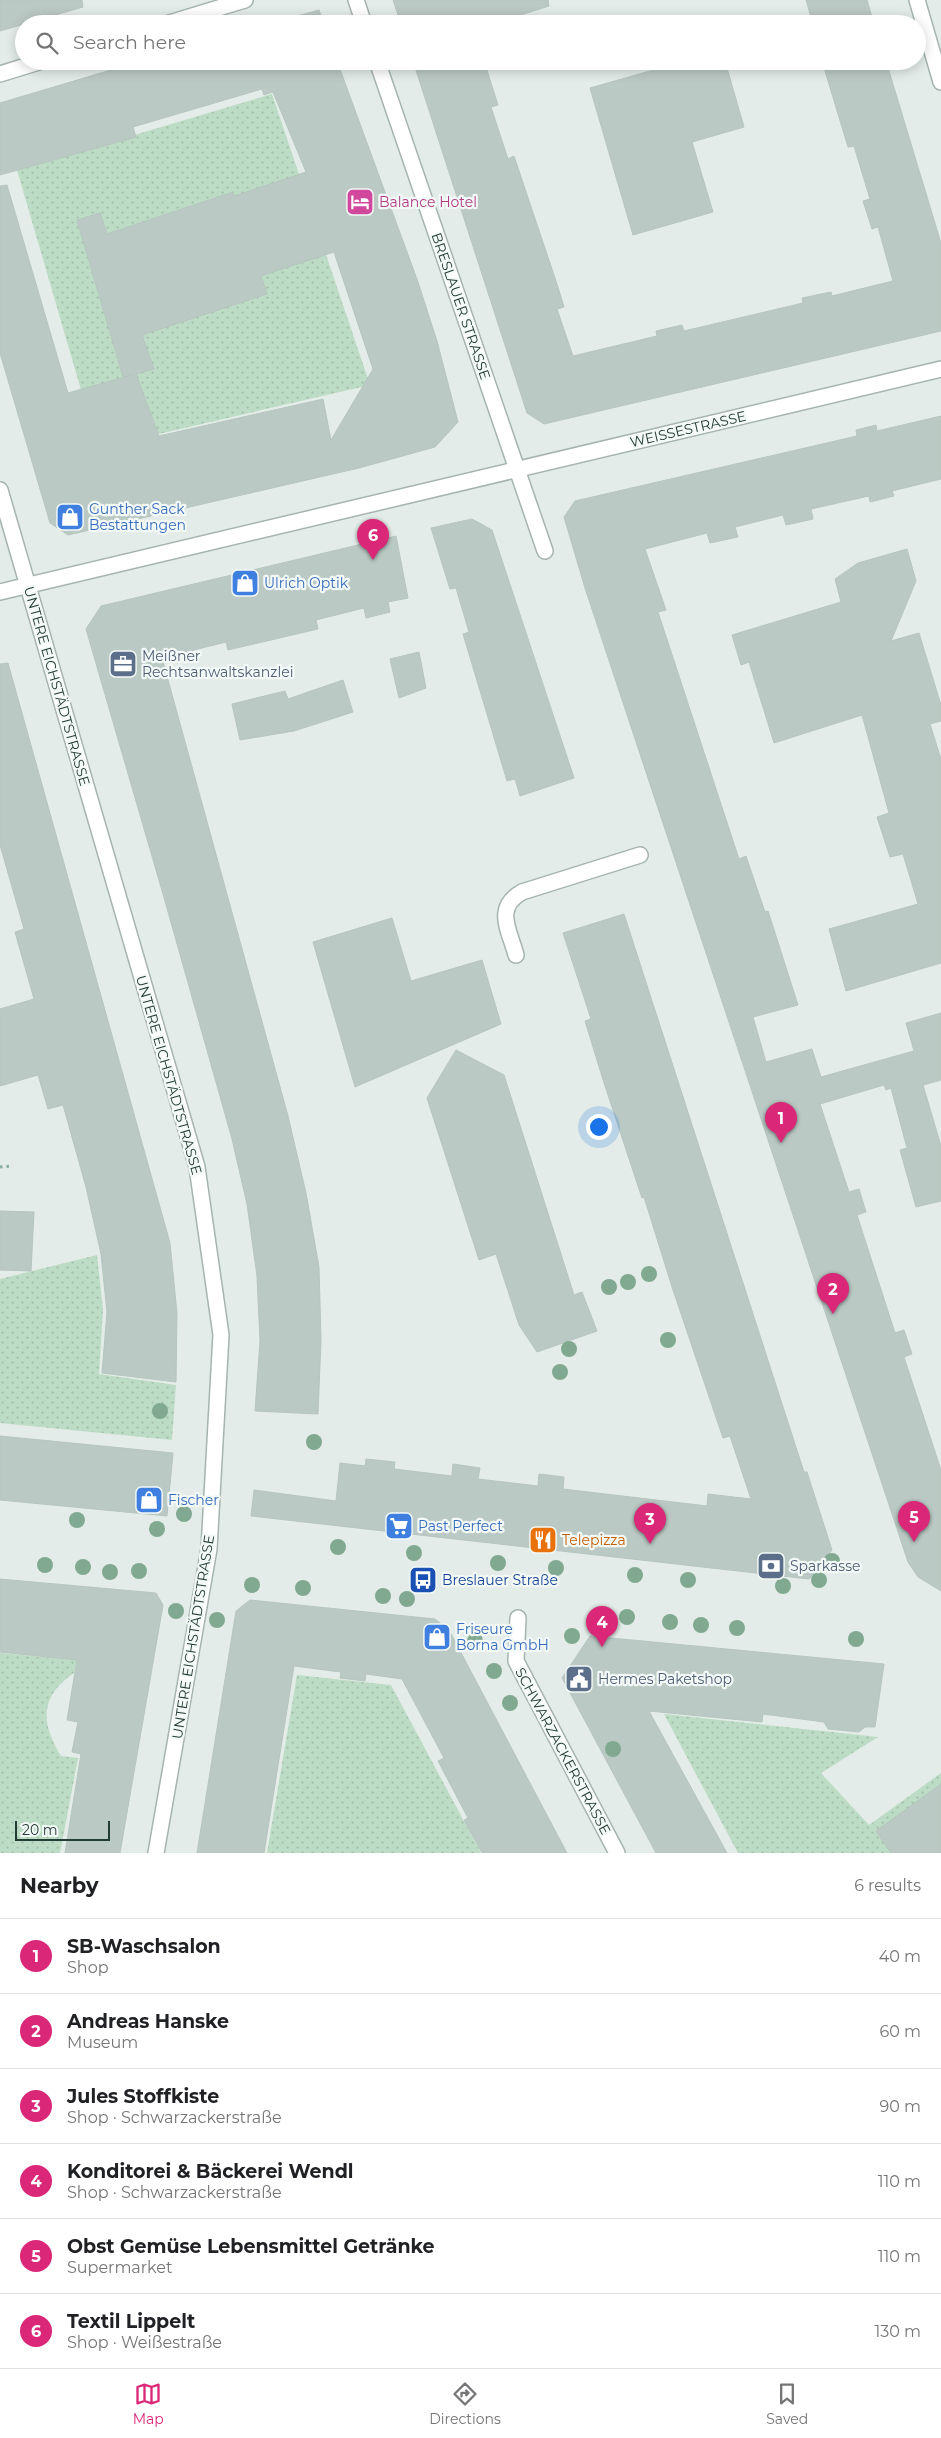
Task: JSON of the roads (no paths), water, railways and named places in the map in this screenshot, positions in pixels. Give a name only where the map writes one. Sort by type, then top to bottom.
[{"type":"street","points":[[196,15],[245,0]]},
{"type":"street","points":[[356,0],[361,15]]},
{"type":"street","points":[[917,0],[921,15]]},
{"type":"street","points":[[926,31],[941,82]]},
{"type":"street","points":[[0,74],[15,69]]},
{"type":"street","name":"BRESLAUER STRASSE","points":[[380,70],[545,551]]},
{"type":"street","name":"WEISSESTRASSE","points":[[0,592],[941,369]]},
{"type":"street","name":"UNTERE EICHSTÄDTSTRASSE","points":[[0,490],[197,1167],[221,1335],[210,1550],[156,1853]]},
{"type":"street","points":[[516,955],[505,918],[505,907],[510,899],[522,892],[640,855]]},
{"type":"street","name":"SCHWARZACKERSTRASSE","points":[[518,1618],[516,1661],[617,1853]]},
{"type":"place","name":"Balance Hotel","points":[[360,202]]},
{"type":"place","name":"Gunther Sack Bestattungen","points":[[70,517]]},
{"type":"place","name":"Textil Lippelt","points":[[373,560]]},
{"type":"place","name":"Ulrich Optik","points":[[245,583]]},
{"type":"place","name":"Meißner Rechtsanwaltskanzlei","points":[[123,664]]},
{"type":"place","name":"SB-Waschsalon","points":[[781,1143]]},
{"type":"place","name":"Andreas Hanske","points":[[833,1314]]},
{"type":"place","name":"Fischer","points":[[149,1500]]},
{"type":"place","name":"Past Perfect","points":[[399,1526]]},
{"type":"place","name":"Telepizza","points":[[543,1540]]},
{"type":"place","name":"Obst Gemüse Lebensmittel Getränke","points":[[914,1542]]},
{"type":"place","name":"Jules Stoffkiste","points":[[650,1544]]},
{"type":"place","name":"Sparkasse","points":[[771,1566]]},
{"type":"place","name":"Breslauer Straße","points":[[423,1580]]},
{"type":"place","name":"Friseure Borna GmbH","points":[[437,1637]]},
{"type":"place","name":"Konditorei & Bäckerei Wendl","points":[[602,1647]]},
{"type":"place","name":"Hermes Paketshop","points":[[579,1679]]}]
